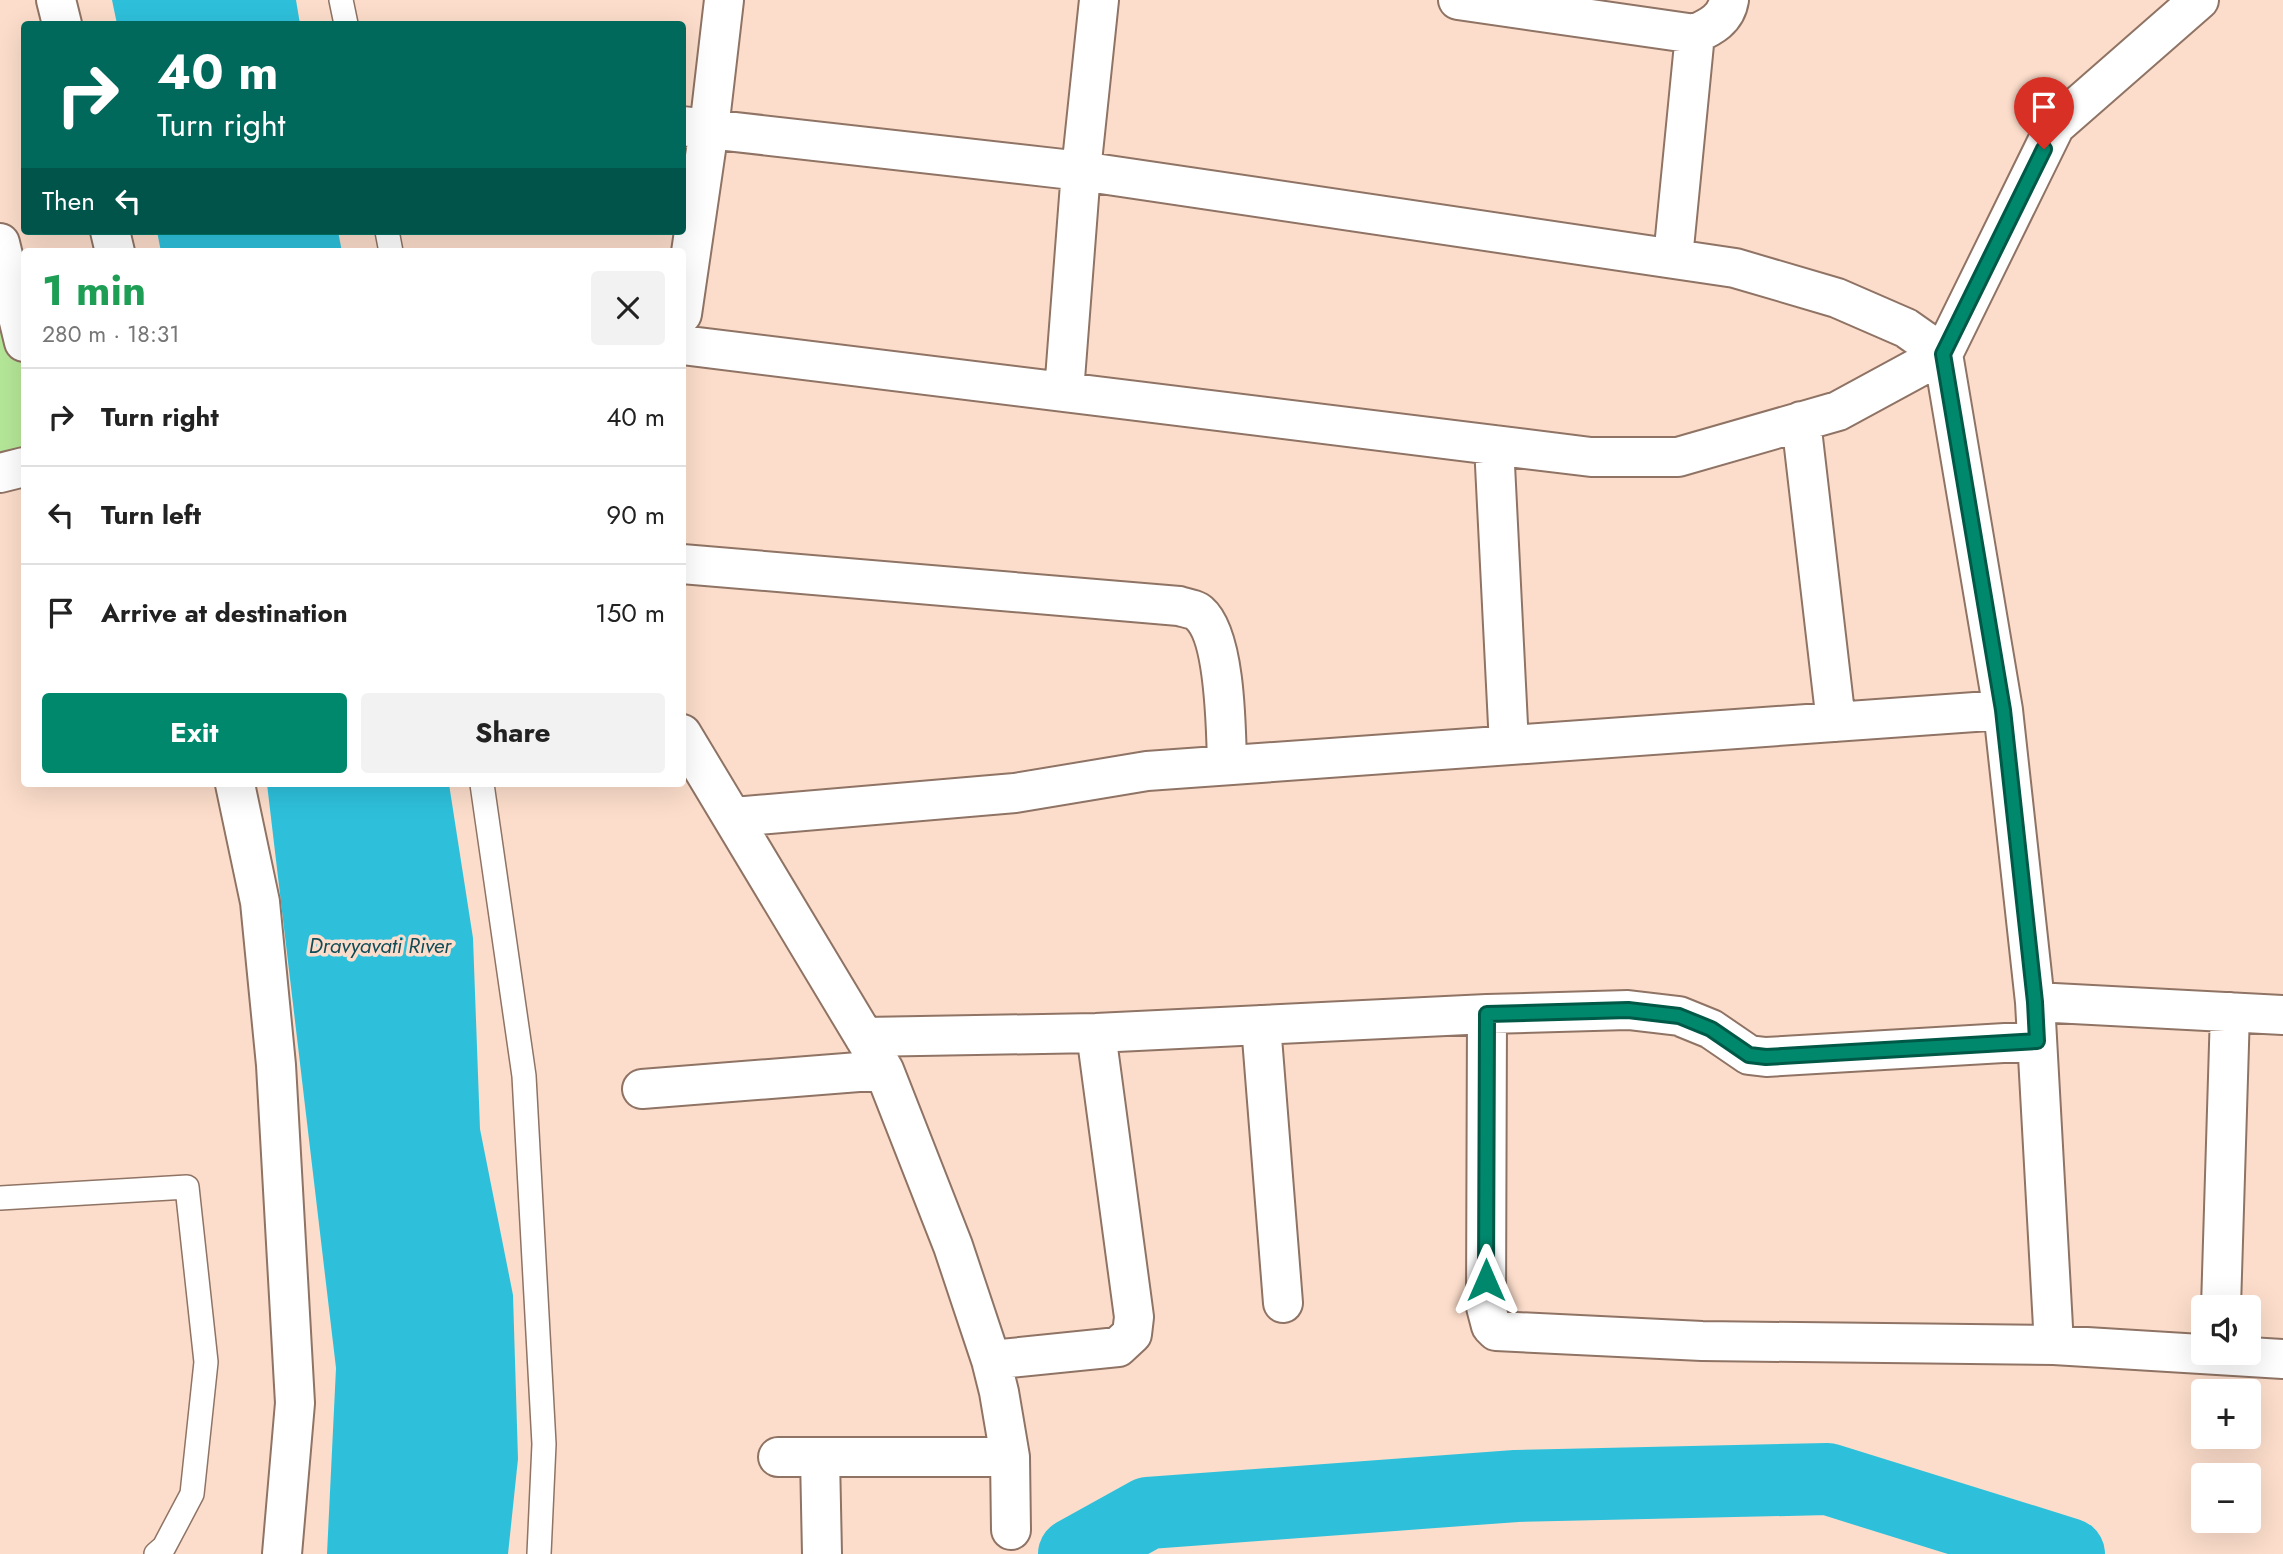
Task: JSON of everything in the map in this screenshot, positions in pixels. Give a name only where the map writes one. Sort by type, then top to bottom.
[{"type":"street","points":[[56,0],[61,21]]},
{"type":"street","points":[[686,261],[696,128],[724,0]]},
{"type":"street","points":[[1064,393],[1081,171],[1099,0]]},
{"type":"street","points":[[1458,0],[1695,34],[1716,24],[1729,0]]},
{"type":"street","points":[[686,346],[1591,457],[1678,457],[1838,411],[1943,354],[2055,127],[2199,0]]},
{"type":"street","points":[[1673,258],[1695,34]]},
{"type":"street","points":[[696,128],[1081,171],[1735,268],[1836,298],[1906,328],[1943,354],[2003,710],[2035,1002],[2053,1345]]},
{"type":"street","points":[[0,243],[21,330]]},
{"type":"street","points":[[1801,421],[1836,722]]},
{"type":"street","points":[[1494,445],[1509,745]]},
{"type":"street","points":[[0,473],[21,468]]},
{"type":"street","points":[[686,564],[1179,606],[1199,612],[1211,629],[1225,692],[1227,765]]},
{"type":"street","points":[[734,817],[1015,793],[1147,771],[2003,710]]},
{"type":"street","points":[[686,740],[884,1070],[953,1246],[991,1360],[1010,1457],[1012,1530]]},
{"type":"street","points":[[236,787],[260,902],[276,1065],[295,1403],[282,1554]]},
{"type":"street","points":[[2035,1002],[2283,1014]]},
{"type":"street","points":[[864,1037],[1096,1032],[1628,1010],[1679,1016],[1711,1029],[1749,1055],[1766,1057],[2037,1041]]},
{"type":"street","points":[[2221,1295],[2230,1012]]},
{"type":"street","points":[[1487,1014],[1486,1307],[1491,1326],[1496,1331],[1702,1341],[2053,1345],[2191,1353]]},
{"type":"street","points":[[1261,1025],[1283,1303]]},
{"type":"street","points":[[991,1360],[1118,1347],[1132,1334],[1134,1317],[1096,1032]]},
{"type":"street","points":[[642,1089],[884,1070]]},
{"type":"street","points":[[2261,1358],[2283,1359]]},
{"type":"street","points":[[778,1457],[1010,1457]]},
{"type":"street","points":[[820,1457],[822,1554]]},
{"type":"lane","points":[[341,0],[345,21]]},
{"type":"lane","points":[[482,787],[524,1076],[544,1444],[539,1554]]},
{"type":"lane","points":[[0,1198],[187,1187],[206,1363],[192,1494],[164,1547],[156,1554]]},
{"type":"green space","points":[[0,243],[21,330],[21,468],[0,473]]},
{"type":"water","points":[[112,0],[296,0],[300,21],[116,21]]},
{"type":"water","points":[[158,235],[339,235],[341,248],[160,248]]},
{"type":"water","name":"Dravyavati River","points":[[267,787],[449,787],[473,938],[480,1129],[513,1295],[518,1459],[508,1554],[327,1554],[336,1368]]},
{"type":"waterway","points":[[1074,1554],[1148,1513],[1516,1486],[1828,1479],[2069,1554]]},
{"type":"route","points":[[1486,1280],[1487,1014],[1628,1010],[1679,1016],[1711,1029],[1749,1055],[1766,1057],[2037,1041],[2003,710],[1943,354],[2044,149]]}]
